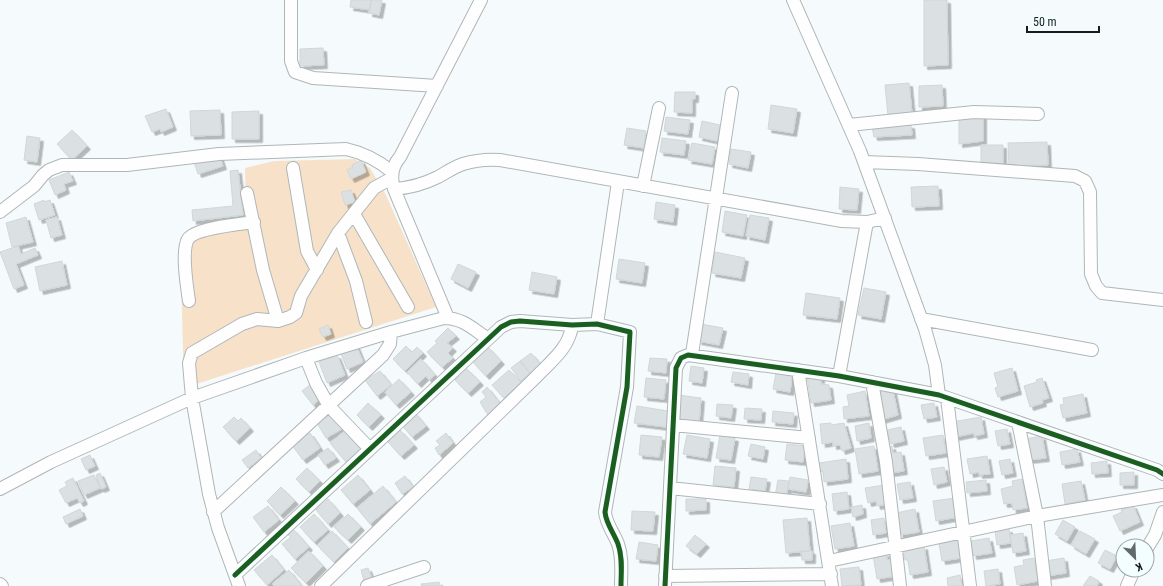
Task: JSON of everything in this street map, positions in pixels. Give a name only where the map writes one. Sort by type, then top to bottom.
[{"type":"street","points":[[291,0],[291,61],[295,72],[313,78],[437,86]]},
{"type":"street","points":[[392,180],[396,161],[400,157],[481,0]]},
{"type":"street","points":[[793,0],[864,162],[921,319],[935,365],[943,396],[964,531],[970,586]]},
{"type":"street","points":[[692,354],[732,93]]},
{"type":"street","points":[[643,186],[659,108]]},
{"type":"street","points":[[849,125],[974,112],[1038,114]]},
{"type":"street","points":[[0,212],[34,186],[38,180],[50,170],[56,167],[68,165],[127,165],[219,154],[346,149],[356,151],[375,160],[392,180],[448,318]]},
{"type":"street","points":[[621,586],[622,565],[620,552],[616,538],[607,522],[605,512],[627,387],[630,332],[597,324],[516,321],[505,324],[370,450],[237,581],[213,512],[205,476],[192,398],[188,363],[192,353],[242,324],[257,319],[278,321],[290,317],[296,313],[301,296],[338,234],[374,188],[392,180],[412,187],[463,164],[476,161],[490,159],[510,162],[842,221],[867,222],[885,218]]},
{"type":"street","points":[[864,162],[918,164],[1075,176],[1085,181],[1090,192],[1091,274],[1096,286],[1102,293],[1163,300]]},
{"type":"street","points":[[293,168],[307,251],[317,270]]},
{"type":"street","points":[[597,324],[618,182]]},
{"type":"street","points":[[247,193],[264,270],[278,321]]},
{"type":"street","points":[[354,214],[408,307]]},
{"type":"street","points":[[189,301],[185,265],[185,247],[188,238],[198,231],[254,222]]},
{"type":"street","points":[[839,376],[867,222]]},
{"type":"street","points":[[338,234],[356,281],[366,322]]},
{"type":"street","points":[[0,489],[51,462],[192,398],[306,358],[391,332],[448,318],[460,320],[488,339]]},
{"type":"street","points":[[921,319],[1092,350]]},
{"type":"street","points":[[321,586],[559,352],[568,341],[572,324]]},
{"type":"street","points":[[213,512],[383,356],[390,344],[391,332]]},
{"type":"street","points":[[798,370],[831,580],[665,581],[677,364],[684,356],[692,354],[839,376],[943,396],[1150,467],[1163,474]]},
{"type":"street","points":[[306,358],[316,383],[329,406],[370,450]]},
{"type":"street","points":[[872,382],[886,462],[900,586]]},
{"type":"street","points":[[1018,422],[1037,516],[1045,586]]},
{"type":"street","points":[[673,425],[809,438]]},
{"type":"street","points":[[670,488],[820,504]]},
{"type":"street","points":[[829,561],[1037,516],[1163,495]]},
{"type":"street","points":[[1153,538],[1163,512]]},
{"type":"street","points":[[367,586],[424,568]]},
{"type":"shaded area","points":[[355,159],[370,168],[386,195],[436,307],[184,388],[180,238],[207,223],[246,219],[245,168],[274,161]]},
{"type":"building","points":[[351,0],[371,0],[370,10],[350,7]]},
{"type":"building","points":[[371,0],[382,0],[379,15],[369,13]]},
{"type":"building","points":[[924,0],[947,0],[948,65],[924,66]]},
{"type":"building","points":[[323,48],[324,65],[300,66],[300,49]]},
{"type":"building","points":[[909,83],[912,114],[888,116],[885,85]]},
{"type":"building","points":[[942,85],[943,106],[919,107],[919,86]]},
{"type":"building","points":[[675,92],[695,92],[695,99],[692,99],[692,113],[674,112]]},
{"type":"building","points":[[771,105],[797,109],[793,133],[768,129]]},
{"type":"building","points":[[166,109],[173,127],[161,132],[160,129],[152,132],[145,116]]},
{"type":"building","points":[[220,110],[221,135],[191,136],[190,111]]},
{"type":"building","points":[[259,111],[259,139],[232,139],[232,112]]},
{"type":"building","points":[[983,115],[983,141],[959,144],[959,117]]},
{"type":"building","points":[[666,117],[690,120],[688,134],[664,131]]},
{"type":"building","points":[[702,121],[720,125],[717,141],[699,137]]},
{"type":"building","points":[[911,125],[912,135],[874,137],[872,127]]},
{"type":"building","points":[[627,128],[646,131],[644,148],[624,145]]},
{"type":"building","points":[[72,130],[87,146],[72,160],[57,144]]},
{"type":"building","points":[[27,136],[40,138],[37,162],[24,160]]},
{"type":"building","points":[[662,138],[686,141],[684,155],[660,152]]},
{"type":"building","points":[[1047,142],[1048,165],[1009,166],[1008,143]]},
{"type":"building","points":[[692,143],[715,147],[712,164],[688,160]]},
{"type":"building","points":[[981,145],[1003,145],[1003,164],[981,164]]},
{"type":"building","points":[[731,149],[751,152],[748,168],[729,164]]},
{"type":"building","points":[[219,154],[223,166],[198,174],[194,162]]},
{"type":"building","points":[[361,160],[366,172],[351,179],[347,170]]},
{"type":"building","points":[[238,170],[243,215],[193,221],[192,210],[233,206],[230,171]]},
{"type":"building","points":[[69,172],[73,181],[64,184],[66,190],[55,195],[49,180]]},
{"type":"building","points":[[938,186],[939,206],[912,207],[911,187]]},
{"type":"building","points":[[840,187],[859,189],[857,210],[839,209]]},
{"type":"building","points":[[351,190],[355,202],[345,205],[341,192]]},
{"type":"building","points":[[44,200],[44,202],[50,200],[55,215],[39,220],[34,204]]},
{"type":"building","points":[[656,202],[675,205],[673,222],[654,219]]},
{"type":"building","points":[[725,211],[747,215],[743,236],[722,232]]},
{"type":"building","points":[[750,215],[769,218],[765,240],[746,236]]},
{"type":"building","points":[[26,217],[33,242],[12,247],[6,223]]},
{"type":"building","points":[[57,217],[62,235],[51,238],[46,220]]},
{"type":"building","points":[[18,246],[21,254],[35,248],[38,255],[16,264],[24,285],[14,289],[0,252]]},
{"type":"building","points":[[715,252],[745,258],[741,278],[712,273]]},
{"type":"building","points":[[619,259],[645,263],[642,283],[616,279]]},
{"type":"building","points":[[62,261],[67,285],[40,291],[35,267]]},
{"type":"building","points":[[458,264],[476,272],[468,288],[451,279]]},
{"type":"building","points":[[532,272],[557,277],[554,294],[529,290]]},
{"type":"building","points":[[864,288],[886,292],[881,319],[858,315]]},
{"type":"building","points":[[806,293],[840,298],[837,319],[803,315]]},
{"type":"building","points":[[701,324],[723,328],[719,345],[698,341]]},
{"type":"building","points":[[328,325],[331,334],[323,337],[319,329]]},
{"type":"building","points":[[448,328],[456,336],[447,343],[453,348],[448,353],[453,358],[442,367],[427,352],[437,343],[435,341]]},
{"type":"building","points":[[356,345],[363,362],[347,369],[340,351]]},
{"type":"building","points":[[406,346],[412,352],[417,347],[423,353],[405,371],[393,359]]},
{"type":"building","points":[[488,347],[501,361],[486,376],[472,361]]},
{"type":"building","points":[[531,353],[541,365],[530,373],[520,361]]},
{"type":"building","points":[[337,355],[345,375],[327,383],[319,362]]},
{"type":"building","points":[[650,358],[667,359],[666,373],[648,371]]},
{"type":"building","points":[[421,359],[435,375],[429,380],[426,376],[418,384],[407,372]]},
{"type":"building","points":[[520,361],[530,373],[521,381],[511,368]]},
{"type":"building","points":[[691,366],[704,368],[702,383],[689,381]]},
{"type":"building","points":[[1012,368],[1018,391],[998,397],[995,388],[998,387],[994,373]]},
{"type":"building","points":[[467,369],[480,382],[468,393],[455,380]]},
{"type":"building","points":[[509,370],[524,385],[517,391],[514,389],[504,398],[492,385]]},
{"type":"building","points":[[380,371],[391,385],[377,396],[365,380]]},
{"type":"building","points":[[733,372],[749,374],[748,385],[731,382]]},
{"type":"building","points":[[776,373],[792,375],[790,392],[773,389]]},
{"type":"building","points":[[807,376],[821,377],[821,384],[829,385],[831,400],[811,403]]},
{"type":"building","points":[[646,378],[666,380],[664,399],[644,397]]},
{"type":"building","points":[[1042,378],[1049,398],[1042,400],[1043,403],[1030,407],[1024,386],[1037,382],[1036,380]]},
{"type":"building","points":[[399,379],[411,392],[396,405],[385,392]]},
{"type":"building","points":[[311,384],[322,397],[313,405],[302,391]]},
{"type":"building","points":[[487,387],[502,406],[489,417],[480,402],[486,397],[482,392]]},
{"type":"building","points":[[876,389],[893,390],[898,415],[881,420]]},
{"type":"building","points":[[865,391],[869,416],[844,419],[843,407],[849,406],[847,395]]},
{"type":"building","points":[[1083,394],[1087,413],[1063,418],[1060,405],[1064,404],[1063,398]]},
{"type":"building","points":[[679,395],[701,398],[699,423],[676,421]]},
{"type":"building","points":[[368,403],[381,415],[369,427],[357,415]]},
{"type":"building","points":[[934,403],[937,417],[924,419],[921,405]]},
{"type":"building","points":[[717,404],[733,405],[731,418],[716,416]]},
{"type":"building","points":[[637,406],[668,411],[666,427],[634,423]]},
{"type":"building","points":[[745,408],[762,409],[761,420],[744,419]]},
{"type":"building","points":[[330,409],[342,429],[326,438],[317,423],[328,416],[325,412]]},
{"type":"building","points":[[773,411],[794,413],[793,424],[772,422]]},
{"type":"building","points":[[414,412],[426,426],[412,437],[401,424]]},
{"type":"building","points":[[234,417],[238,421],[241,418],[250,428],[236,441],[223,427]]},
{"type":"building","points":[[981,417],[984,434],[974,436],[974,433],[955,437],[952,422]]},
{"type":"building","points":[[831,423],[831,425],[844,423],[851,448],[842,451],[840,445],[833,446],[833,442],[822,444],[820,424]]},
{"type":"building","points":[[869,423],[871,438],[857,441],[855,426]]},
{"type":"building","points":[[901,427],[904,441],[891,444],[887,430]]},
{"type":"building","points":[[347,429],[363,448],[346,462],[330,443]]},
{"type":"building","points":[[1007,429],[1010,444],[998,446],[995,431]]},
{"type":"building","points":[[400,430],[414,445],[401,456],[388,442]]},
{"type":"building","points":[[310,433],[320,448],[303,460],[292,445]]},
{"type":"building","points":[[446,433],[453,443],[439,455],[435,448],[440,445],[436,441]]},
{"type":"building","points":[[641,435],[662,437],[659,457],[639,455]]},
{"type":"building","points":[[687,435],[710,439],[707,458],[683,454]]},
{"type":"building","points":[[720,435],[735,438],[731,460],[716,458]]},
{"type":"building","points":[[943,435],[946,453],[926,456],[923,438]]},
{"type":"building","points":[[1042,436],[1046,458],[1028,460],[1025,439]]},
{"type":"building","points":[[751,444],[765,447],[763,459],[748,456]]},
{"type":"building","points":[[787,444],[805,446],[803,462],[785,460]]},
{"type":"building","points":[[874,446],[878,471],[859,474],[855,449]]},
{"type":"building","points":[[892,446],[893,453],[901,452],[904,471],[890,473],[885,448]]},
{"type":"building","points":[[328,448],[336,458],[325,465],[318,455]]},
{"type":"building","points":[[1077,449],[1080,462],[1062,465],[1060,452]]},
{"type":"building","points":[[256,450],[261,458],[248,468],[242,460]]},
{"type":"building","points":[[90,455],[95,466],[86,470],[81,459]]},
{"type":"building","points":[[987,456],[990,474],[979,475],[979,472],[970,474],[967,459]]},
{"type":"building","points":[[846,459],[848,479],[824,482],[823,471],[820,472],[819,463]]},
{"type":"building","points":[[1010,459],[1013,473],[1002,475],[999,461]]},
{"type":"building","points":[[1107,461],[1108,473],[1092,474],[1091,463]]},
{"type":"building","points":[[715,466],[736,468],[734,487],[713,485]]},
{"type":"building","points":[[944,467],[947,482],[934,485],[931,469]]},
{"type":"building","points":[[307,468],[320,481],[309,492],[296,479]]},
{"type":"building","points":[[1134,472],[1134,485],[1120,485],[1120,473]]},
{"type":"building","points":[[100,473],[106,487],[101,489],[96,475]]},
{"type":"building","points":[[94,475],[100,488],[84,495],[78,481]]},
{"type":"building","points":[[358,475],[370,490],[353,504],[341,490]]},
{"type":"building","points":[[405,476],[413,487],[402,494],[395,483]]},
{"type":"building","points":[[751,477],[767,479],[765,491],[749,489]]},
{"type":"building","points":[[790,477],[808,480],[806,492],[788,489]]},
{"type":"building","points":[[73,478],[84,501],[80,503],[77,498],[66,503],[59,490],[67,486],[65,482]]},
{"type":"building","points":[[1022,479],[1027,508],[1013,510],[1012,503],[1004,504],[1001,489],[1013,486],[1012,481]]},
{"type":"building","points":[[778,480],[789,481],[786,497],[775,496]]},
{"type":"building","points":[[986,480],[987,491],[967,493],[966,482]]},
{"type":"building","points":[[1081,481],[1085,500],[1065,504],[1062,484]]},
{"type":"building","points":[[910,482],[913,498],[900,500],[897,484]]},
{"type":"building","points":[[884,485],[887,504],[877,506],[876,501],[868,503],[865,488]]},
{"type":"building","points":[[383,486],[396,502],[370,524],[357,508]]},
{"type":"building","points":[[281,487],[295,501],[280,515],[267,501]]},
{"type":"building","points":[[847,492],[849,509],[834,511],[832,494]]},
{"type":"building","points":[[955,498],[958,517],[936,521],[933,501]]},
{"type":"building","points":[[328,499],[340,513],[328,524],[316,510]]},
{"type":"building","points":[[686,499],[706,499],[706,510],[686,511]]},
{"type":"building","points":[[862,505],[863,514],[853,517],[851,507]]},
{"type":"building","points":[[1133,505],[1140,522],[1120,531],[1113,516],[1122,512],[1121,510]]},
{"type":"building","points":[[268,506],[279,520],[264,532],[253,517]]},
{"type":"building","points":[[80,509],[83,516],[66,524],[63,517]]},
{"type":"building","points":[[915,509],[919,532],[900,535],[896,513]]},
{"type":"building","points":[[632,511],[655,512],[653,531],[631,530]]},
{"type":"building","points":[[314,514],[328,530],[314,542],[300,527]]},
{"type":"building","points":[[348,514],[361,527],[348,540],[334,527]]},
{"type":"building","points":[[807,518],[810,551],[786,553],[783,520]]},
{"type":"building","points":[[884,518],[886,533],[873,535],[871,520]]},
{"type":"building","points":[[1063,520],[1075,527],[1067,541],[1055,534]]},
{"type":"building","points":[[850,523],[854,546],[835,549],[831,526]]},
{"type":"building","points":[[293,529],[309,547],[295,559],[282,544],[291,537],[287,534]]},
{"type":"building","points":[[1009,529],[1011,543],[997,545],[995,531]]},
{"type":"building","points":[[332,531],[348,548],[334,562],[317,545]]},
{"type":"building","points":[[1080,531],[1095,539],[1086,554],[1071,545]]},
{"type":"building","points":[[1023,533],[1026,551],[1013,553],[1010,535]]},
{"type":"building","points":[[695,535],[706,544],[697,554],[686,546]]},
{"type":"building","points":[[989,538],[992,553],[973,556],[971,541]]},
{"type":"building","points":[[958,540],[961,558],[942,561],[939,544]]},
{"type":"building","points":[[639,542],[658,545],[656,561],[636,559]]},
{"type":"building","points":[[924,546],[928,572],[910,575],[908,560],[905,560],[903,550]]},
{"type":"building","points":[[1105,550],[1115,555],[1115,560],[1110,569],[1098,563]]},
{"type":"building","points":[[309,551],[323,566],[306,583],[291,568]]},
{"type":"building","points":[[801,551],[812,551],[812,560],[802,560]]},
{"type":"building","points":[[886,553],[887,560],[893,559],[895,576],[877,579],[873,555]]},
{"type":"building","points":[[272,555],[284,570],[267,585],[254,570]]},
{"type":"building","points":[[1034,558],[1038,581],[1017,585],[1014,567],[1024,565],[1023,560]]},
{"type":"building","points":[[1064,558],[1066,573],[1047,576],[1045,561]]},
{"type":"building","points":[[859,567],[861,585],[842,586],[840,569]]},
{"type":"building","points":[[368,568],[372,579],[364,581],[361,570]]},
{"type":"building","points":[[998,569],[1000,584],[986,586],[984,571]]},
{"type":"building","points":[[289,570],[302,586],[274,586],[272,584]]},
{"type":"building","points":[[960,575],[962,586],[948,586],[947,578]]},
{"type":"building","points":[[1090,576],[1099,581],[1097,586],[1083,586]]},
{"type":"building","points":[[439,582],[440,586],[422,586],[421,584]]},
{"type":"cycle path","points":[[235,575],[501,327],[511,322],[520,321],[572,325],[597,324],[630,332],[627,387],[605,512],[607,521],[620,549],[621,586]]},
{"type":"cycle path","points":[[665,586],[676,368],[681,358],[688,355],[839,376],[939,395],[1157,470],[1163,474]]}]
